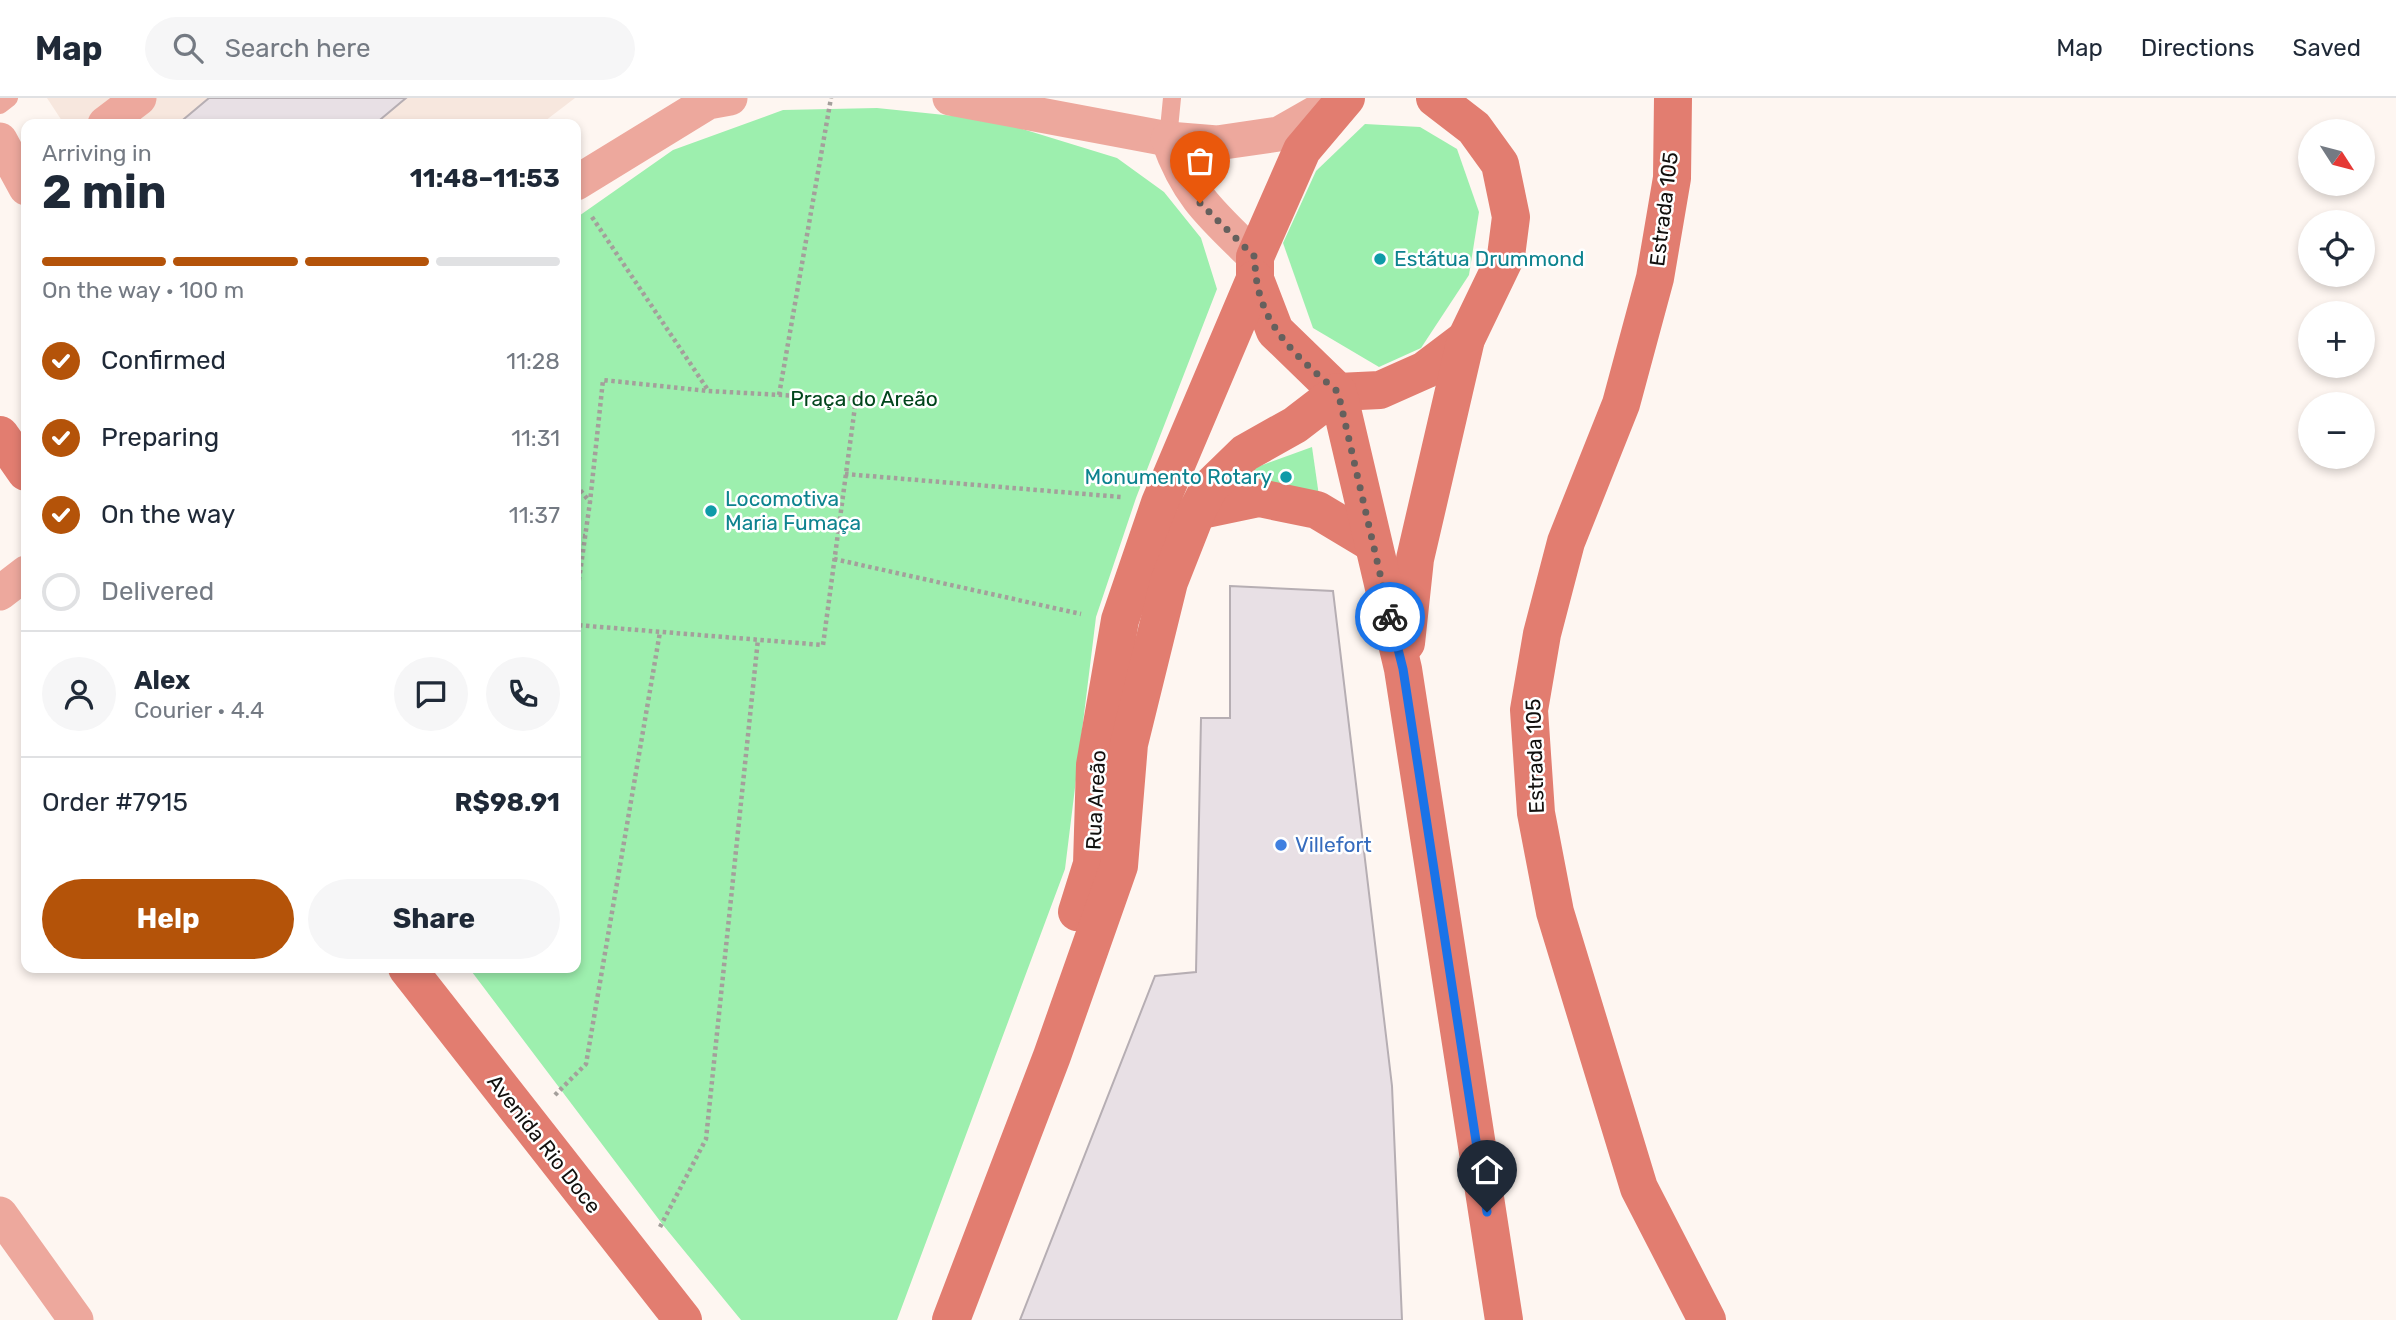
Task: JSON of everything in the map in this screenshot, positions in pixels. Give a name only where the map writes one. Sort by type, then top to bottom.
[{"type":"main road","name":"Rua Areão","points":[[932,1320],[1066,948],[1092,864],[1095,765],[1120,620],[1160,503],[1302,150],[1344,98]]},
{"type":"main road","points":[[1403,669],[1415,559],[1466,339],[1506,256],[1511,218],[1500,164],[1472,113],[1435,98]]},
{"type":"main road","name":"Estrada 105","points":[[1673,98],[1672,178],[1655,278],[1621,404],[1566,542],[1542,634],[1529,710],[1536,813],[1555,912],[1639,1188],[1707,1320]]},
{"type":"main road","points":[[1255,268],[1275,331],[1312,370],[1338,392],[1403,669],[1504,1320]]},
{"type":"main road","points":[[1338,392],[1380,390],[1425,370],[1466,339]]},
{"type":"main road","name":"Rua Areão","points":[[951,1320],[1052,1056],[1119,866],[1129,744],[1169,582],[1197,512],[1209,488],[1245,453],[1294,425],[1338,392]]},
{"type":"main road","points":[[0,435],[21,465]]},
{"type":"main road","points":[[1197,512],[1259,498],[1317,510],[1372,543]]},
{"type":"main road","name":"Avenida Rio Doce","points":[[411,973],[683,1320]]},
{"type":"street","points":[[112,119],[139,98]]},
{"type":"street","points":[[581,180],[708,103],[730,98]]},
{"type":"street","points":[[950,98],[1168,139],[1217,143],[1279,134],[1344,98]]},
{"type":"street","points":[[1168,139],[1179,170],[1200,203],[1255,268]]},
{"type":"street","points":[[0,141],[21,178]]},
{"type":"street","points":[[0,593],[21,577]]},
{"type":"street","points":[[0,1214],[76,1320]]},
{"type":"lane","points":[[0,105],[9,98]]},
{"type":"lane","points":[[1168,139],[1171,98]]},
{"type":"path","points":[[779,394],[831,98]]},
{"type":"path","points":[[590,215],[708,391]]},
{"type":"path","points":[[581,565],[603,380],[708,391],[856,399],[823,645],[581,625]]},
{"type":"path","points":[[845,474],[1136,498],[1160,503]]},
{"type":"path","points":[[581,491],[590,502]]},
{"type":"path","points":[[833,559],[1120,620]]},
{"type":"path","points":[[527,1122],[586,1064],[660,632]]},
{"type":"path","points":[[628,1252],[663,1225],[706,1139],[758,639]]},
{"type":"shaded area","points":[[47,98],[575,98],[548,119],[61,119]]},
{"type":"green space","name":"Praça do Areão","points":[[877,108],[993,120],[1117,158],[1164,192],[1201,238],[1217,289],[1136,498],[1096,617],[1065,869],[897,1320],[741,1320],[663,1225],[473,973],[581,973],[581,214],[673,150],[783,110]]},
{"type":"green space","name":"Estátua Drummond","points":[[1365,124],[1420,127],[1457,149],[1479,212],[1469,275],[1421,348],[1379,367],[1313,328],[1283,243],[1316,171]]},
{"type":"green space","name":"Monumento Rotary","points":[[1312,447],[1319,496],[1243,472]]},
{"type":"building","points":[[209,98],[406,98],[381,119],[184,119]]},
{"type":"building","name":"Villefort","points":[[1230,586],[1333,591],[1392,1086],[1402,1320],[1020,1320],[1155,976],[1196,972],[1201,718],[1230,718]]},
{"type":"way so far","points":[[1200,203],[1255,257],[1255,279],[1275,331],[1312,370],[1338,392],[1390,617]]},
{"type":"place","name":"Estátua Drummond","points":[[1380,259]]},
{"type":"place","name":"Monumento Rotary","points":[[1286,477]]},
{"type":"place","name":"Locomotiva Maria Fumaça","points":[[711,511]]},
{"type":"place","name":"Villefort","points":[[1281,845]]},
{"type":"route","points":[[1390,617],[1403,669],[1487,1212]]}]
